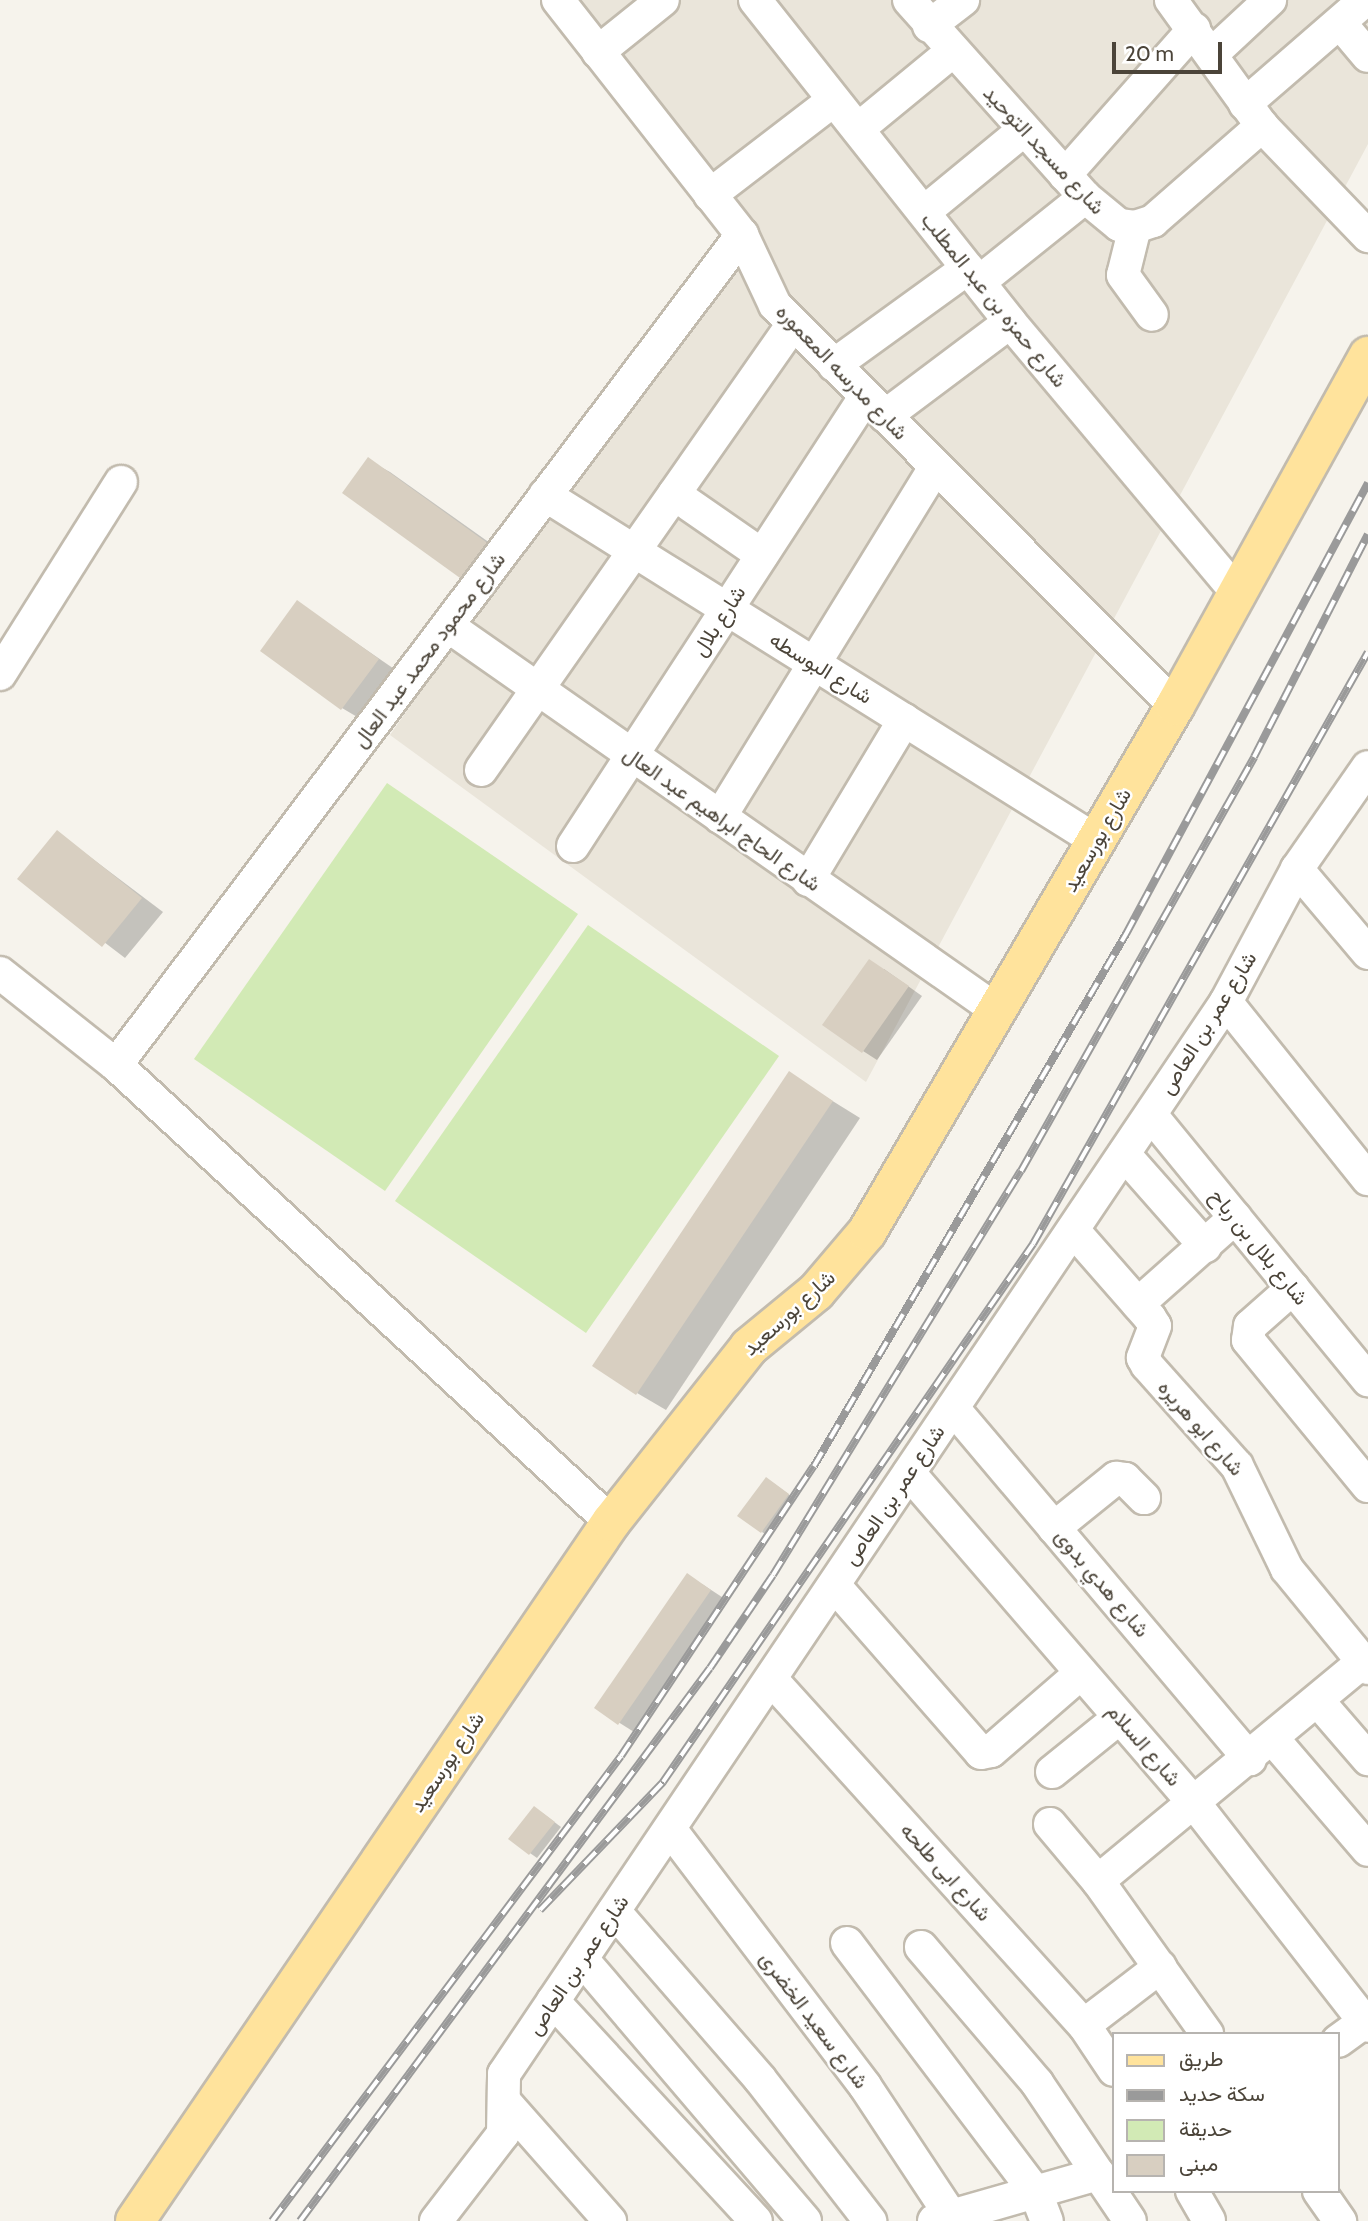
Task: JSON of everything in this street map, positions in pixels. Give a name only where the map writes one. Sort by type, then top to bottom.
[{"type":"main road","name":"شارع بورسعيد","points":[[135,2221],[611,1522],[749,1347],[816,1292],[853,1251],[1097,842],[1239,595],[1368,356]]},
{"type":"street","name":"شارع مدرسه المعموره","points":[[558,0],[742,235],[775,305],[1175,706]]},
{"type":"street","points":[[598,52],[663,0]]},
{"type":"street","name":"شارع مسجد التوحيد","points":[[909,0],[929,26],[1104,217],[1135,227]]},
{"type":"street","points":[[929,26],[963,0]]},
{"type":"street","points":[[1171,0],[1213,53],[1253,115],[1368,236]]},
{"type":"street","points":[[1213,53],[1270,0]]},
{"type":"street","points":[[1152,315],[1123,275],[1135,227],[1153,221],[1340,23],[1365,0]]},
{"type":"street","name":"شارع حمزه بن عبد المطلب","points":[[772,6],[834,100],[1010,322],[1239,595]]},
{"type":"street","points":[[1340,23],[1368,56]]},
{"type":"street","points":[[834,365],[973,275],[1075,186],[1194,29]]},
{"type":"street","points":[[858,129],[953,51]]},
{"type":"street","points":[[710,195],[834,100]]},
{"type":"street","points":[[924,212],[1024,130]]},
{"type":"street","name":"شارع محمود محمد عبد العال","points":[[116,1065],[742,235]]},
{"type":"street","name":"شارع بلال","points":[[573,846],[762,555],[875,406],[1010,322]]},
{"type":"street","points":[[481,770],[793,324]]},
{"type":"street","points":[[719,817],[935,467]]},
{"type":"street","points":[[0,674],[121,482]]},
{"type":"street","points":[[674,494],[762,555]]},
{"type":"street","name":"شارع البوسطه","points":[[545,495],[1097,842]]},
{"type":"street","name":"شارع الحاج ابراهيم عبد العال","points":[[447,625],[998,1011]]},
{"type":"street","points":[[808,880],[904,720]]},
{"type":"street","name":"شارع عمر بن العاص","points":[[436,2221],[503,2134],[504,2074],[1226,1002],[1297,869],[1368,767]]},
{"type":"street","points":[[1297,869],[1368,953]]},
{"type":"street","points":[[0,973],[116,1065],[611,1522]]},
{"type":"street","points":[[1226,1002],[1368,1179]]},
{"type":"street","name":"شارع بلال بن رباح","points":[[1151,1115],[1368,1380]]},
{"type":"street","points":[[1124,1154],[1205,1245]]},
{"type":"street","points":[[1138,1304],[1235,1218]]},
{"type":"street","name":"شارع ابو هريره","points":[[1073,1230],[1154,1326],[1143,1358],[1147,1365],[1237,1466],[1287,1569],[1366,1665]]},
{"type":"street","points":[[1293,1288],[1250,1326],[1248,1340],[1368,1486]]},
{"type":"street","name":"شارع هدي بدوى","points":[[953,1408],[1055,1528],[1262,1749],[1368,1850]]},
{"type":"street","name":"شارع السلام","points":[[909,1473],[1195,1804],[1363,2010]]},
{"type":"street","points":[[1055,1528],[1116,1478],[1125,1479],[1144,1498]]},
{"type":"street","points":[[834,1585],[972,1747],[981,1753],[991,1751],[1081,1673]]},
{"type":"street","points":[[1098,1881],[1366,1665]]},
{"type":"street","name":"شارع ابى طلحه","points":[[771,1679],[1084,2025],[1112,2067]]},
{"type":"street","points":[[1318,1701],[1368,1759]]},
{"type":"street","points":[[1052,1772],[1119,1718]]},
{"type":"street","points":[[1050,1824],[1098,1881],[1206,2032]]},
{"type":"street","name":"شارع سعيد الخضرى","points":[[670,1829],[865,2086],[956,2217]]},
{"type":"street","points":[[614,1911],[760,2079],[870,2221]]},
{"type":"street","points":[[847,1943],[1041,2207]]},
{"type":"street","points":[[921,1947],[1037,2083],[1130,2221]]},
{"type":"street","points":[[582,1959],[805,2221]]},
{"type":"street","points":[[1084,2025],[1160,1967]]},
{"type":"street","points":[[553,2001],[756,2221]]},
{"type":"street","points":[[1340,2039],[1363,2010]]},
{"type":"street","points":[[505,2102],[610,2221]]},
{"type":"street","points":[[956,2217],[1041,2207],[1098,2174]]},
{"type":"street","points":[[1193,2193],[1209,2221]]},
{"type":"street","points":[[1320,2193],[1340,2221]]},
{"type":"shaded area","points":[[579,0],[1368,0],[1368,144],[866,1082],[390,735],[749,217]]},
{"type":"green space","points":[[387,783],[578,914],[385,1191],[194,1059]]},
{"type":"green space","points":[[588,925],[779,1056],[586,1333],[395,1201]]},
{"type":"building","points":[[368,457],[493,547],[467,583],[342,493]]},
{"type":"building","points":[[297,600],[379,659],[341,710],[260,651]]},
{"type":"building","points":[[57,830],[142,898],[102,947],[17,879]]},
{"type":"building","points":[[869,959],[909,986],[862,1053],[822,1025]]},
{"type":"building","points":[[789,1071],[833,1101],[636,1395],[592,1366]]},
{"type":"building","points":[[766,1477],[789,1494],[761,1533],[737,1516]]},
{"type":"building","points":[[687,1573],[711,1590],[618,1725],[594,1708]]},
{"type":"building","points":[[534,1806],[555,1822],[529,1855],[508,1839]]},
{"type":"railway","points":[[272,2221],[621,1756],[814,1466],[1126,934],[1368,483]]},
{"type":"railway","points":[[300,2221],[710,1668],[773,1575],[1021,1171],[1254,757],[1368,534]]},
{"type":"railway","points":[[540,1910],[663,1782],[1033,1244],[1368,652]]}]
